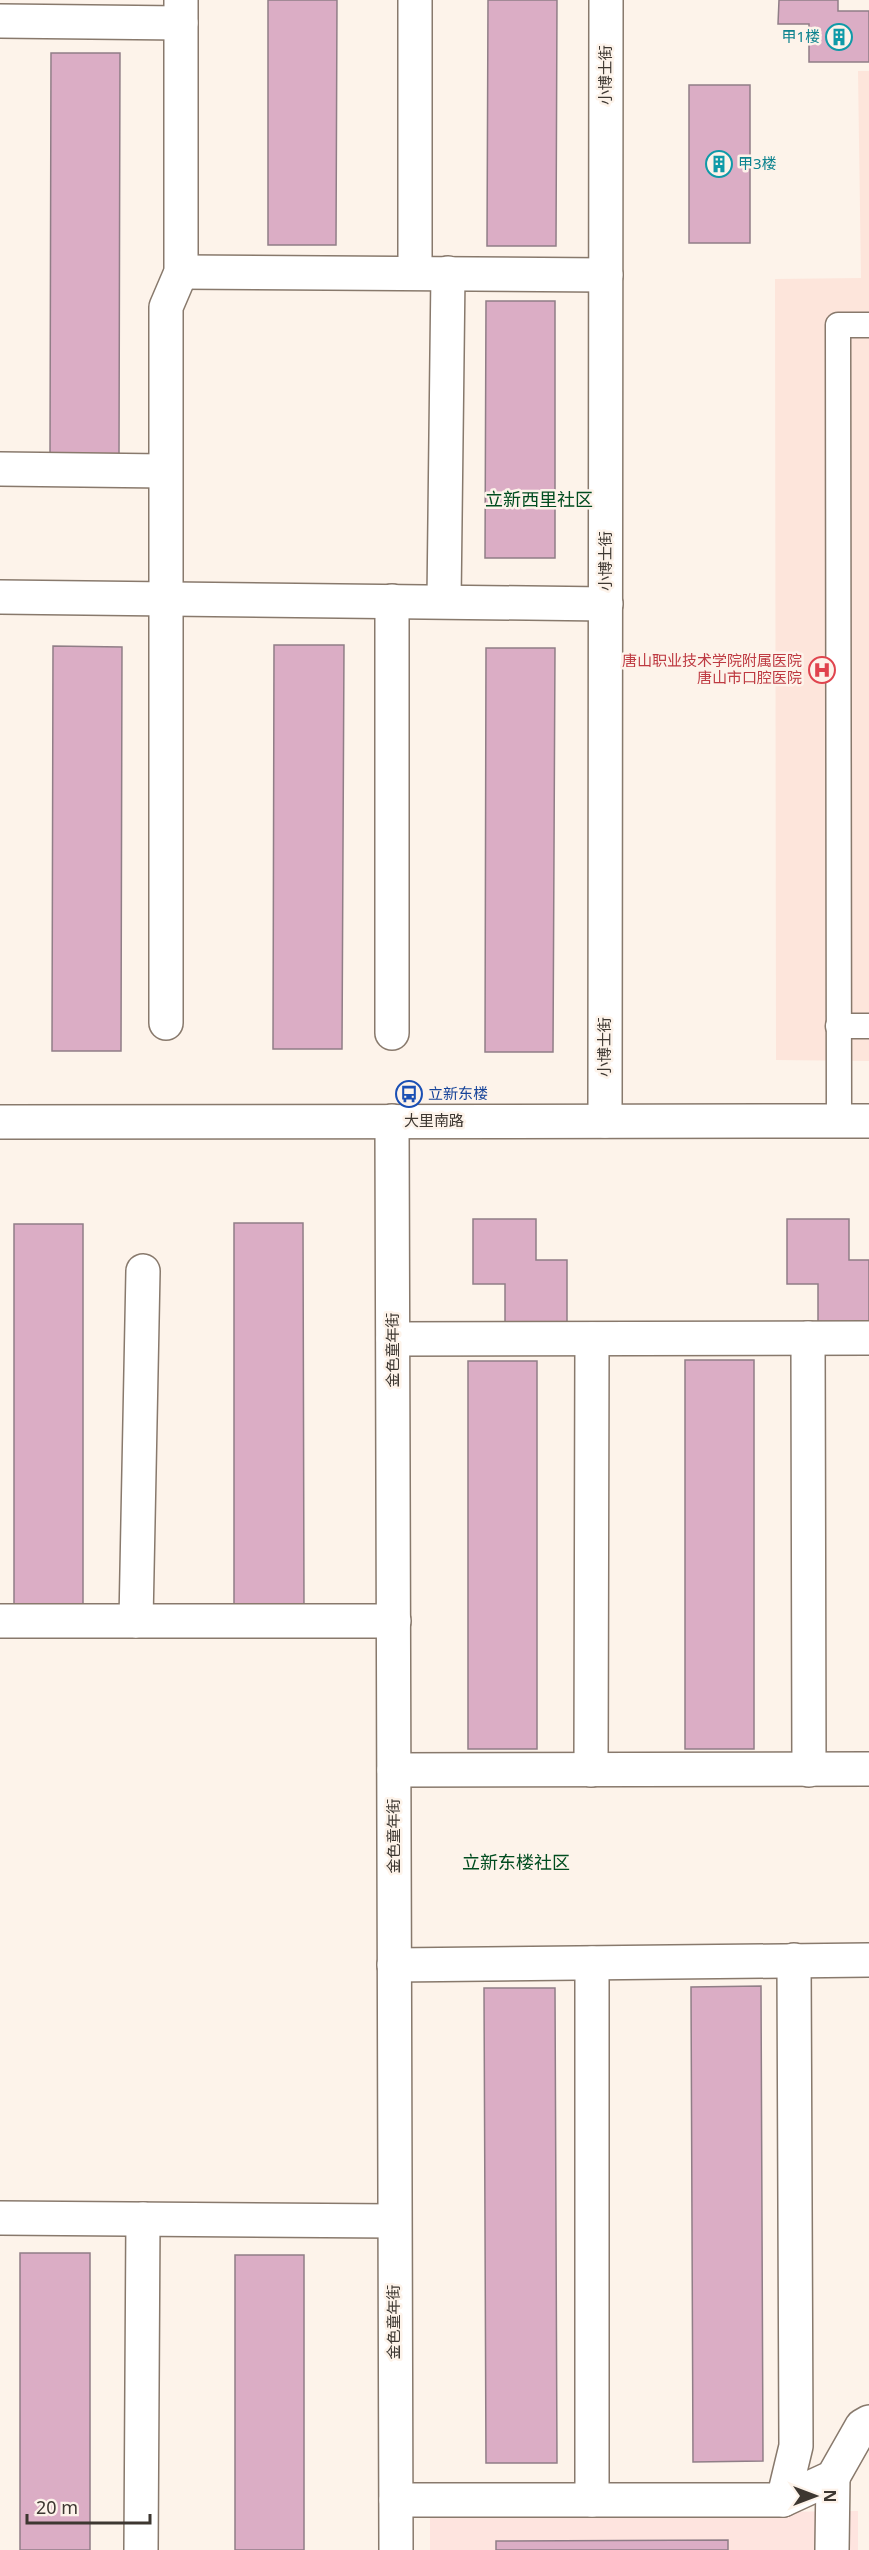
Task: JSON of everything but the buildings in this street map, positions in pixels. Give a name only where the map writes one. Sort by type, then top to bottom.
[{"type":"street","points":[[416,0],[416,273]]},
{"type":"street","name":"小博士街","points":[[605,1121],[606,0]]},
{"type":"street","points":[[0,21],[181,11],[181,272],[166,307],[166,1023]]},
{"type":"street","points":[[181,272],[606,275]]},
{"type":"street","points":[[444,601],[448,273]]},
{"type":"street","points":[[0,469],[165,471]]},
{"type":"street","points":[[0,597],[606,604]]},
{"type":"street","points":[[392,601],[392,1033]]},
{"type":"street","name":"金色童年街","points":[[392,1121],[396,2550]]},
{"type":"street","name":"大里南路","points":[[0,1122],[854,1121]]},
{"type":"street","points":[[136,1621],[143,1271]]},
{"type":"street","points":[[808,1338],[809,1770]]},
{"type":"street","points":[[393,1340],[869,1338]]},
{"type":"street","points":[[591,1770],[592,1339]]},
{"type":"street","points":[[0,1621],[394,1621]]},
{"type":"street","points":[[394,1770],[869,1769]]},
{"type":"street","points":[[783,2500],[796,2446],[794,1960]]},
{"type":"street","points":[[394,1965],[869,1960]]},
{"type":"street","points":[[592,1963],[592,2500]]},
{"type":"street","points":[[0,2218],[394,2221]]},
{"type":"street","points":[[141,2550],[143,2219]]},
{"type":"street","points":[[832,2550],[832,2476],[862,2426],[869,2422]]},
{"type":"street","points":[[396,2500],[783,2500],[832,2476]]},
{"type":"lane","points":[[854,1121],[838,1026],[838,325],[869,325]]},
{"type":"lane","points":[[838,1026],[869,1026]]},
{"type":"shaded area","name":"唐山职业技术学院附属医院 唐山市口腔医院","points":[[858,71],[869,71],[869,1061],[776,1060],[775,279],[861,278]]},
{"type":"shaded area","points":[[858,2511],[858,2550],[430,2550],[430,2515]]},
{"type":"place","name":"甲1楼","points":[[839,37]]},
{"type":"place","name":"甲3楼","points":[[719,164]]},
{"type":"place","name":"唐山职业技术学院附属医院 唐山市口腔医院","points":[[822,670]]},
{"type":"place","name":"立新东楼","points":[[409,1094]]},
{"type":"district","name":"立新西里社区","points":[[539,500]]},
{"type":"district","name":"立新东楼社区","points":[[516,1863]]}]
